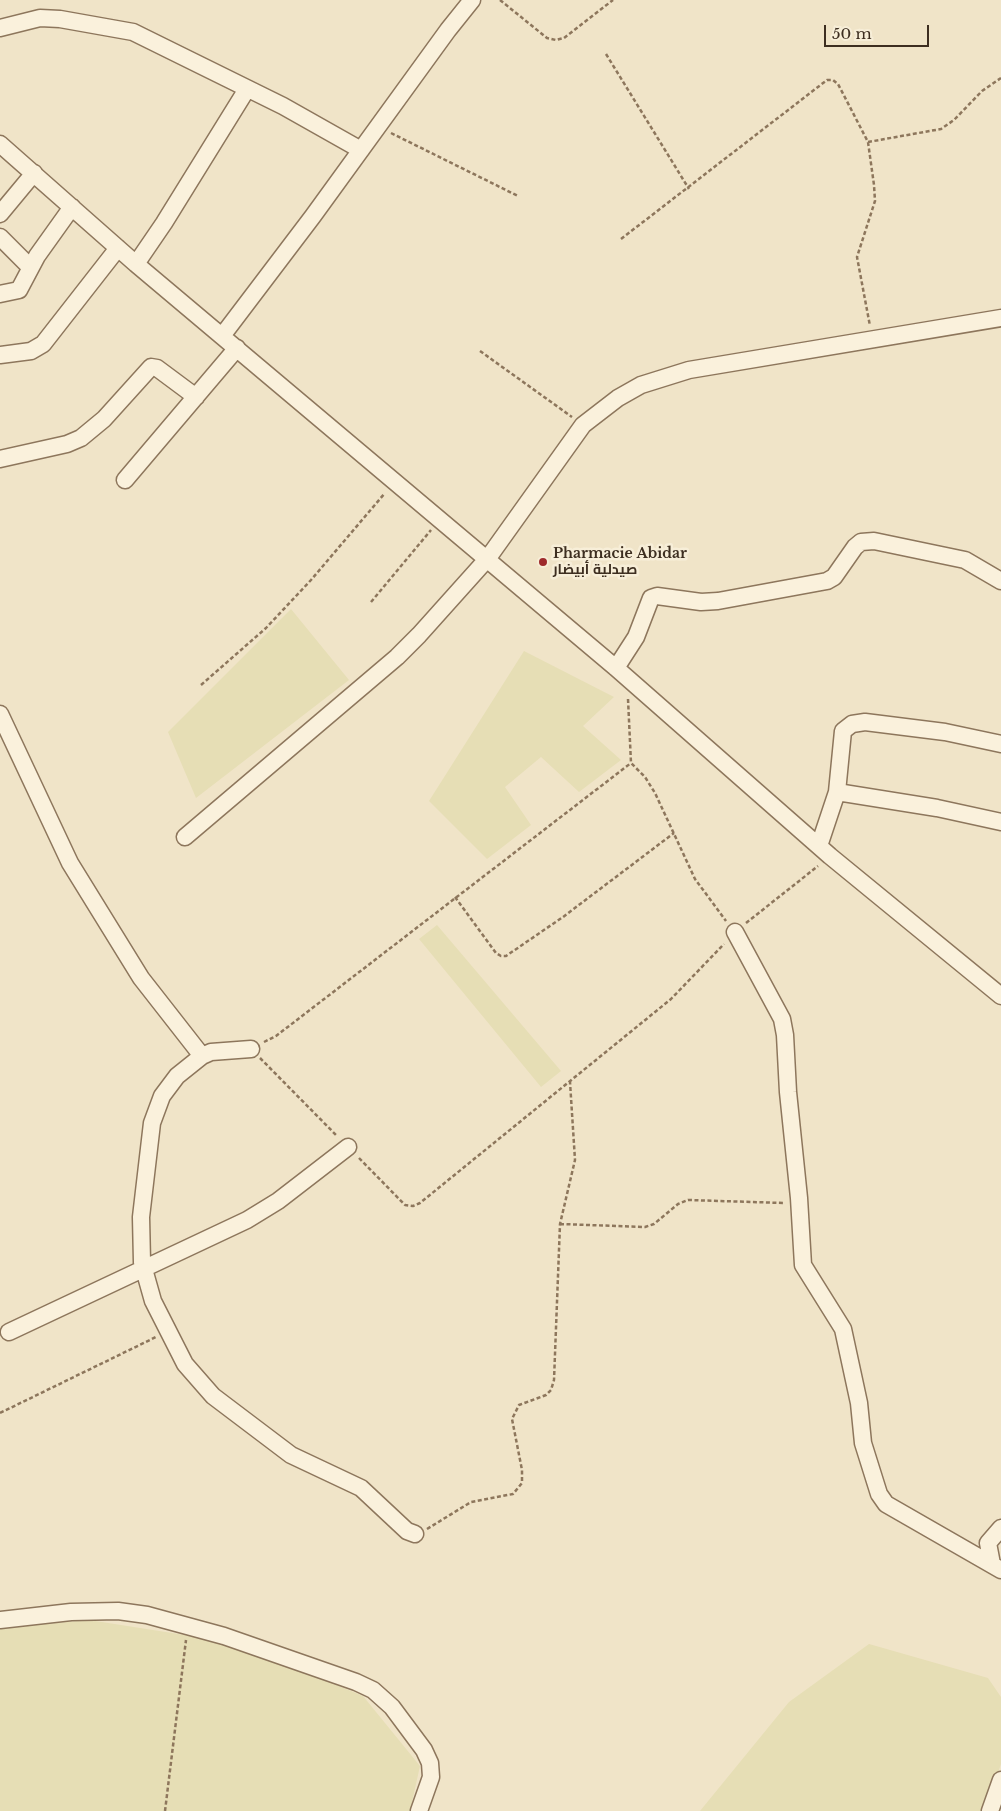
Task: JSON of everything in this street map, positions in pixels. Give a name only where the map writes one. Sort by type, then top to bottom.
[{"type":"street","points":[[222,336],[472,0]]},
{"type":"street","points":[[0,28],[40,18],[60,19],[133,32],[247,88],[361,150]]},
{"type":"street","points":[[136,264],[169,215],[247,88]]},
{"type":"street","points":[[0,144],[136,264],[394,482],[488,558],[824,851],[1001,996]]},
{"type":"street","points":[[0,214],[34,174]]},
{"type":"street","points":[[0,294],[19,290],[30,267],[72,207]]},
{"type":"street","points":[[0,237],[30,267]]},
{"type":"street","points":[[0,356],[31,351],[43,344],[118,248]]},
{"type":"street","points":[[185,837],[397,657],[488,558],[583,425],[618,398],[641,385],[689,370],[1001,318]]},
{"type":"street","points":[[125,480],[237,348]]},
{"type":"street","points":[[0,459],[66,444],[81,438],[104,419],[150,367],[157,368],[196,397]]},
{"type":"street","points":[[616,668],[636,637],[651,598],[657,596],[710,602],[827,581],[834,577],[855,547],[861,542],[874,541],[965,560],[1001,581]]},
{"type":"street","points":[[0,714],[70,862],[141,978],[202,1056]]},
{"type":"street","points":[[824,851],[838,792],[843,731],[852,724],[865,722],[935,731],[1001,744]]},
{"type":"street","points":[[838,792],[938,808],[1001,822]]},
{"type":"street","points":[[735,932],[773,1000],[784,1027],[803,1265],[843,1329],[860,1403],[863,1443],[879,1494],[886,1504],[996,1567]]},
{"type":"street","points":[[251,1049],[211,1052],[202,1056],[177,1076],[162,1096],[152,1122],[141,1217],[144,1269],[153,1301],[185,1364],[213,1396],[291,1455],[362,1488],[407,1531],[415,1534]]},
{"type":"street","points":[[9,1332],[265,1210],[348,1146]]},
{"type":"street","points":[[996,1567],[988,1543],[1001,1528]]},
{"type":"street","points":[[0,1620],[71,1612],[118,1610],[187,1626],[328,1672],[373,1690],[392,1707],[424,1750],[430,1763],[431,1777],[419,1811]]},
{"type":"street","points":[[990,1811],[1001,1780]]},
{"type":"path","points":[[500,0],[547,38],[556,40],[564,38],[613,0]]},
{"type":"path","points":[[606,54],[688,189]]},
{"type":"path","points":[[868,142],[941,129],[954,120],[982,91],[1001,78]]},
{"type":"path","points":[[621,240],[827,80],[833,80],[838,84],[868,142],[875,201],[857,257],[872,339]]},
{"type":"path","points":[[378,126],[518,196]]},
{"type":"path","points":[[480,351],[583,425]]},
{"type":"path","points":[[201,685],[266,628],[311,580],[394,482]]},
{"type":"path","points":[[371,602],[440,519]]},
{"type":"path","points":[[630,680],[628,705],[631,763],[645,778],[655,793],[695,879],[735,932]]},
{"type":"path","points":[[631,763],[276,1036],[251,1049],[404,1205],[413,1206],[442,1187],[671,999],[735,932],[824,851]]},
{"type":"path","points":[[455,897],[496,953],[506,956],[563,918],[674,833]]},
{"type":"path","points":[[415,1534],[472,1502],[513,1494],[522,1483],[522,1470],[512,1419],[519,1405],[546,1395],[551,1390],[554,1380],[560,1224],[575,1160],[570,1082]]},
{"type":"path","points":[[560,1224],[645,1227],[654,1224],[678,1204],[688,1200],[799,1204]]},
{"type":"path","points":[[0,1413],[168,1331]]},
{"type":"path","points":[[165,1811],[187,1626]]},
{"type":"shaded area","points":[[291,609],[349,680],[196,798],[168,732]]},
{"type":"shaded area","points":[[524,651],[614,697],[583,726],[621,760],[579,792],[541,757],[505,787],[531,825],[487,859],[429,801]]},
{"type":"shaded area","points":[[437,925],[561,1071],[541,1087],[419,939]]},
{"type":"shaded area","points":[[89,1620],[236,1643],[363,1696],[420,1766],[410,1811],[0,1811],[0,1628]]},
{"type":"shaded area","points":[[869,1644],[988,1678],[1001,1697],[1001,1764],[985,1811],[700,1811],[789,1702]]},
{"type":"place","name":"Pharmacie Abidar صيدلية أبيضار","points":[[543,562]]}]
